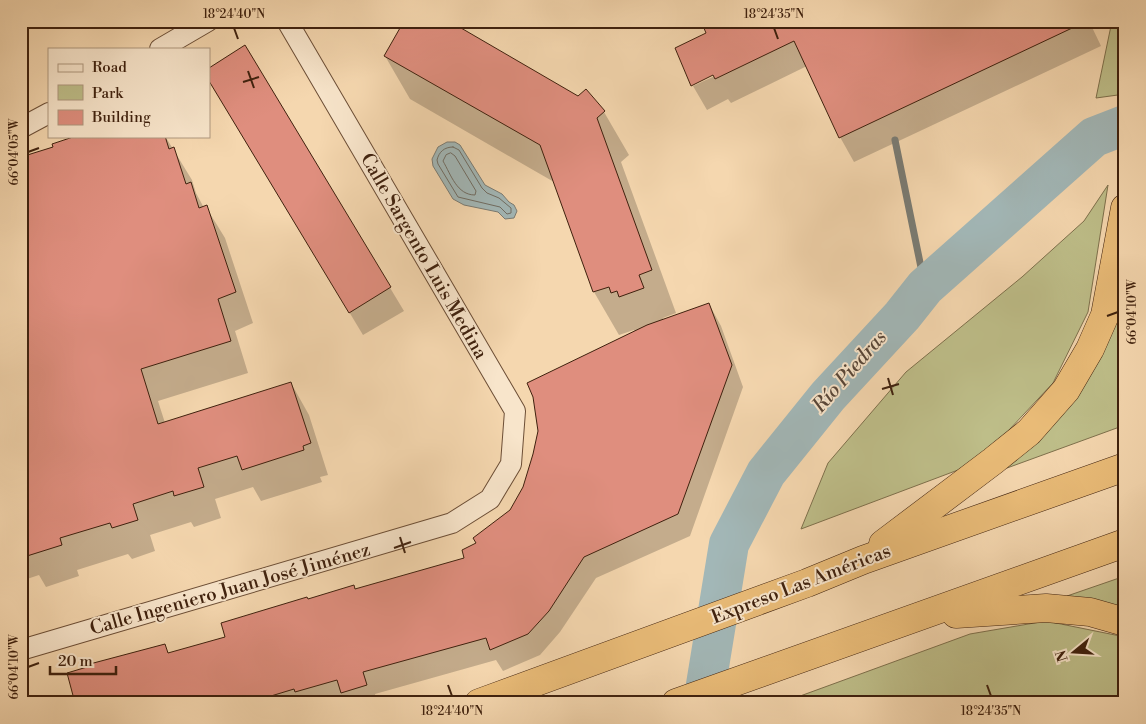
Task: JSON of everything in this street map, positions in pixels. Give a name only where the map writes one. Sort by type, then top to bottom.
[{"type":"highway","points":[[862,560],[994,461],[1029,432],[1066,390],[1090,349],[1105,315],[1125,208]]},
{"type":"highway","name":"Expreso Las Américas","points":[[479,703],[807,583],[862,560],[1125,467]]},
{"type":"highway","points":[[676,703],[1125,544]]},
{"type":"highway","points":[[922,616],[1046,608],[1090,612],[1125,622]]},
{"type":"street","points":[[162,48],[208,21]]},
{"type":"street","name":"Calle Sargento Luis Medina","points":[[286,21],[515,410],[511,464],[490,499]]},
{"type":"street","points":[[21,128],[48,113]]},
{"type":"street","name":"Calle Ingeniero Juan José Jiménez","points":[[21,650],[452,523],[490,499]]},
{"type":"green space","points":[[1112,21],[1125,21],[1125,94],[1096,98]]},
{"type":"green space","points":[[1108,185],[1088,312],[1053,383],[994,446],[958,470],[801,529],[828,463],[906,372],[1022,277],[1084,221]]},
{"type":"green space","points":[[1125,267],[1125,425],[1007,468],[1003,464],[1043,432]]},
{"type":"green space","points":[[1125,576],[1125,611],[1067,596]]},
{"type":"green space","points":[[1046,621],[1125,637],[1125,703],[781,703],[970,634]]},
{"type":"water","points":[[447,142],[455,142],[460,145],[485,185],[502,194],[514,205],[517,211],[514,218],[505,219],[498,212],[464,205],[453,199],[433,166],[432,159],[438,147]]},
{"type":"building","points":[[404,21],[449,21],[578,96],[586,89],[605,111],[597,118],[652,270],[639,275],[644,288],[619,297],[617,291],[611,293],[609,287],[593,292],[540,145],[384,56]]},
{"type":"building","points":[[701,21],[1087,21],[839,138],[794,41],[715,79],[713,75],[691,86],[675,48],[706,33]]},
{"type":"building","points":[[245,45],[391,287],[349,313],[210,83],[210,67]]},
{"type":"building","points":[[70,138],[166,138],[169,149],[174,147],[186,184],[191,182],[199,208],[207,205],[236,292],[218,299],[231,341],[141,369],[158,424],[291,382],[311,443],[303,446],[304,450],[242,470],[237,456],[198,468],[204,487],[174,496],[173,491],[133,504],[138,520],[112,528],[110,523],[60,538],[62,545],[27,556],[21,539],[21,157],[53,147],[52,144]]},
{"type":"building","points":[[709,303],[732,365],[678,514],[584,557],[549,611],[528,634],[490,650],[486,638],[363,672],[367,685],[341,693],[337,680],[295,692],[294,689],[248,703],[75,703],[67,673],[87,667],[86,665],[165,644],[168,653],[225,637],[221,623],[307,597],[308,599],[354,585],[355,589],[464,558],[462,550],[476,543],[473,538],[510,510],[523,487],[538,431],[533,397],[527,383],[647,325]]},
{"type":"waterway","name":"Río Piedras","points":[[703,703],[729,544],[766,473],[828,396],[902,316],[925,287],[1094,137],[1125,125]]},
{"type":"waterway","points":[[895,140],[925,287]]}]
